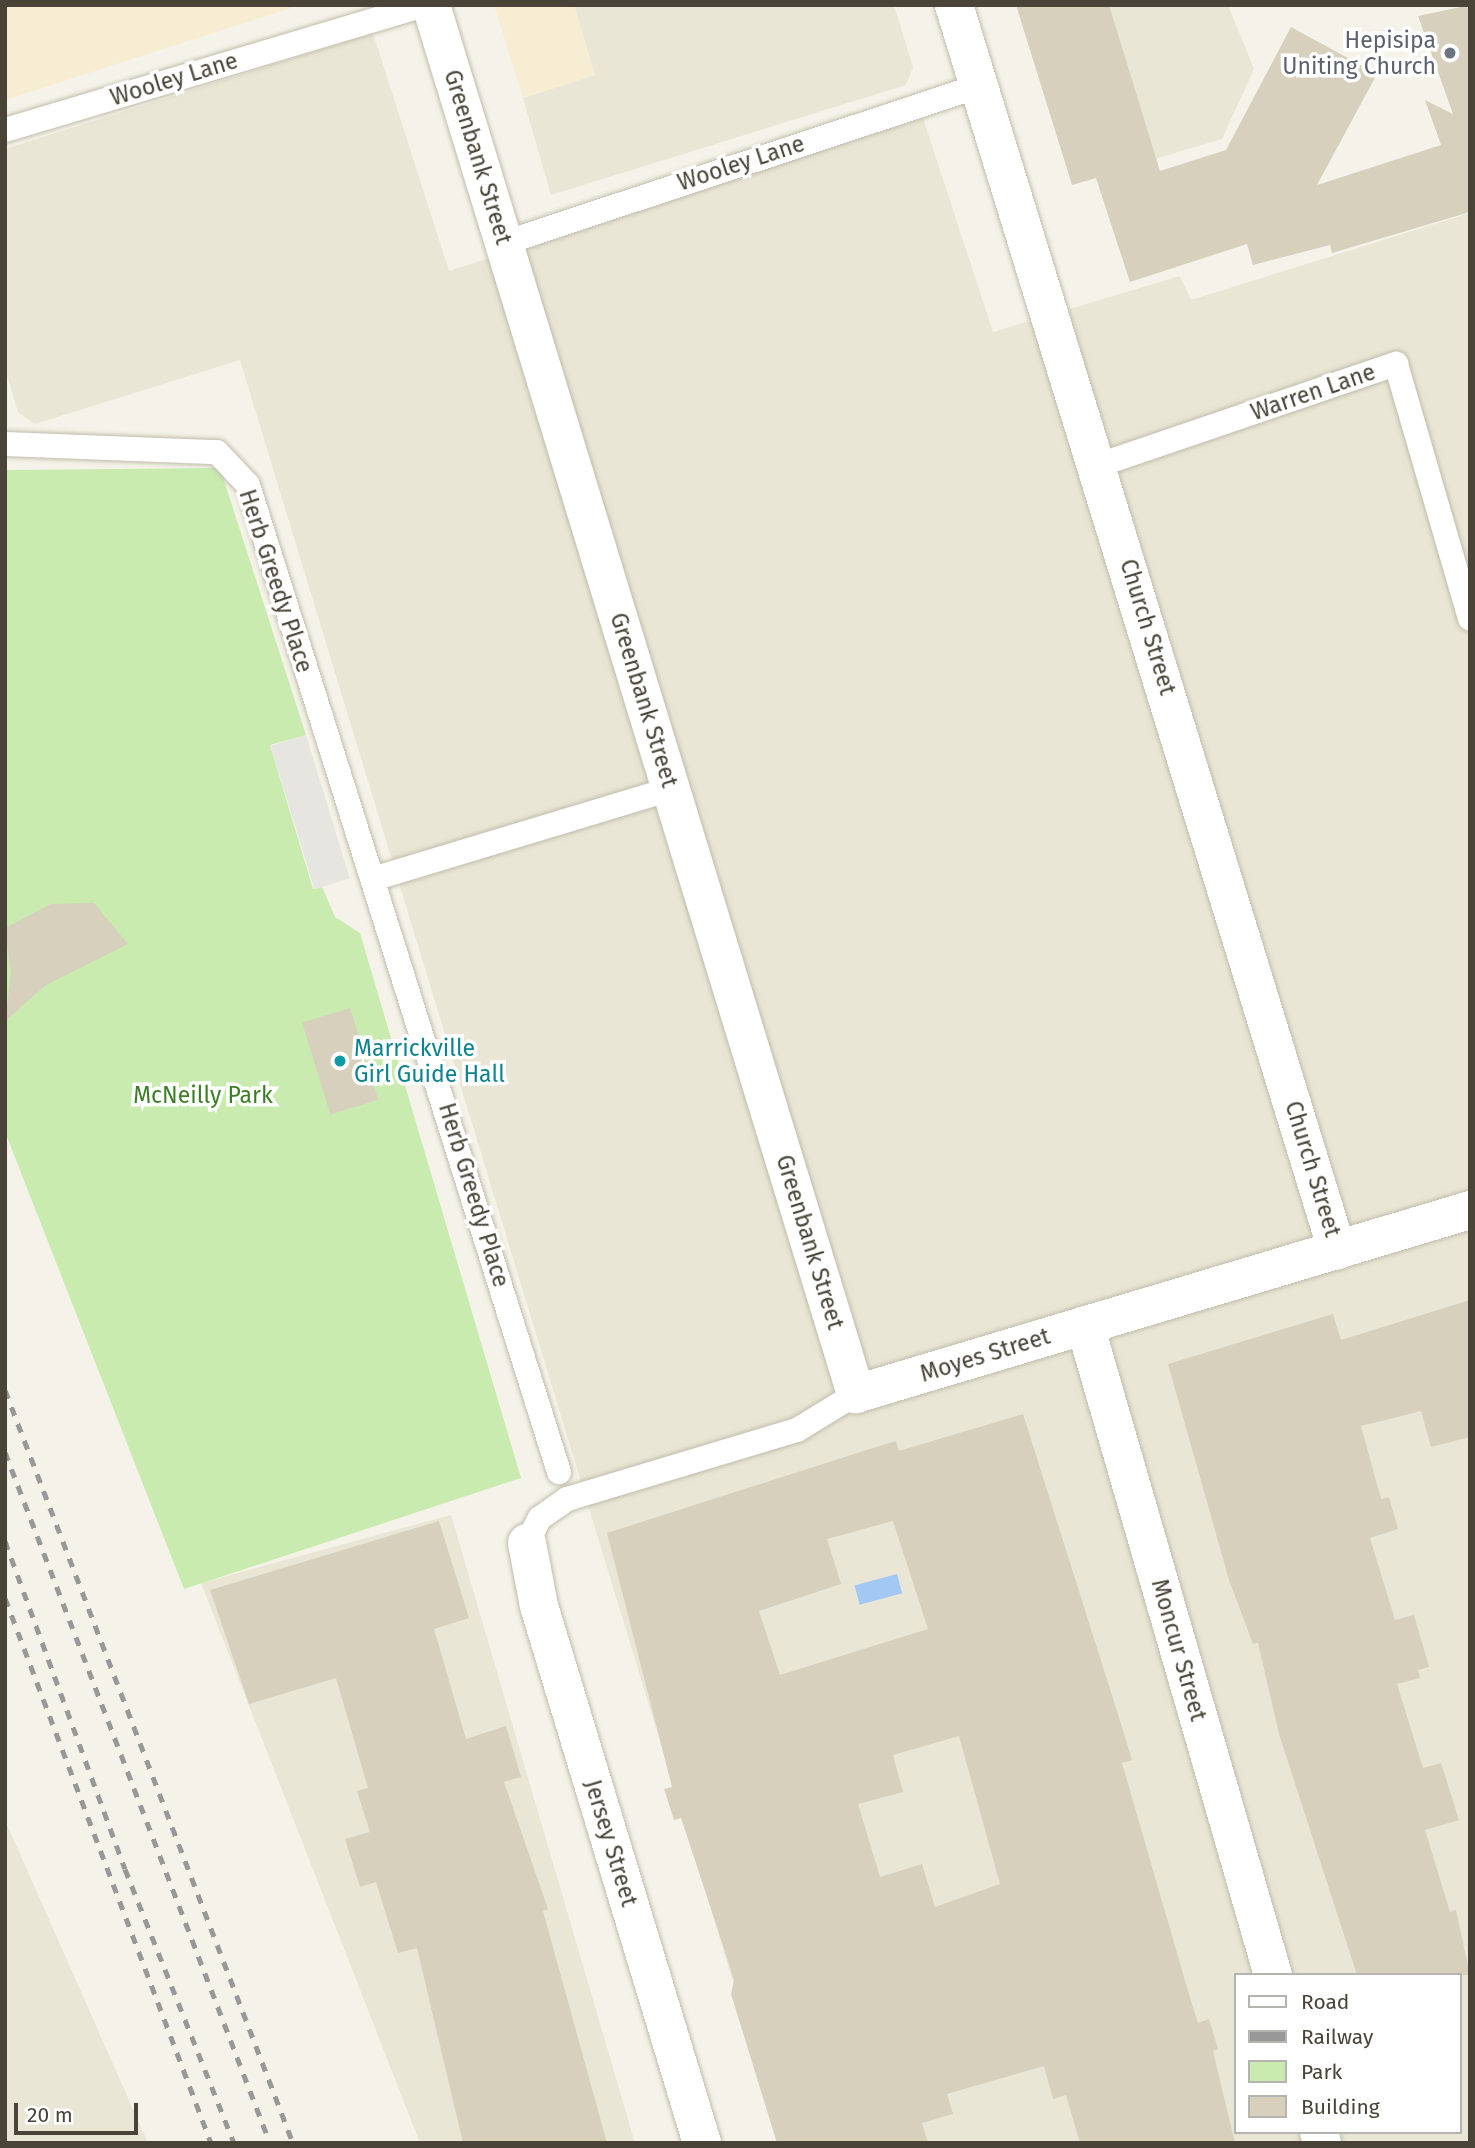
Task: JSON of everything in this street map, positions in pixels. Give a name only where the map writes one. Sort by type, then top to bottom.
[{"type":"street","name":"Greenbank Street","points":[[431,5],[856,1394]]},
{"type":"street","name":"Church Street","points":[[954,5],[1099,465],[1337,1250]]},
{"type":"street","name":"Moyes Street","points":[[856,1394],[1470,1210]]},
{"type":"street","name":"Moncur Street","points":[[1085,1325],[1272,1973]]},
{"type":"street","name":"Jersey Street","points":[[527,1543],[538,1606],[702,2143]]},
{"type":"lane","name":"Wooley Lane","points":[[5,130],[423,5]]},
{"type":"lane","name":"Wooley Lane","points":[[504,243],[979,86]]},
{"type":"lane","name":"Warren Lane","points":[[1099,465],[1396,364],[1470,618]]},
{"type":"lane","name":"Herb Greedy Place","points":[[5,444],[217,452],[248,485],[376,878],[559,1472]]},
{"type":"lane","points":[[376,878],[671,789]]},
{"type":"lane","name":"Moyes Street","points":[[527,1543],[540,1518],[567,1499],[797,1430],[856,1394]]},
{"type":"shaded area","points":[[5,5],[301,5],[5,100]]},
{"type":"shaded area","points":[[494,5],[574,5],[595,75],[523,98]]},
{"type":"shaded area","points":[[574,5],[894,5],[913,67],[906,85],[551,195],[523,98],[595,75]]},
{"type":"shaded area","points":[[1022,5],[1228,5],[1254,69],[1222,139],[1077,182]]},
{"type":"shaded area","points":[[373,33],[449,271],[923,118],[993,332],[1180,276],[1191,300],[1470,213],[1470,2143],[782,2143],[240,360],[35,424],[18,412],[5,369],[5,149]]},
{"type":"shaded area","points":[[306,735],[350,878],[314,889],[271,746]]},
{"type":"shaded area","points":[[451,1515],[635,2143],[420,2143],[201,1583]]},
{"type":"shaded area","points":[[5,1820],[148,2143],[5,2143]]},
{"type":"green space","name":"McNeilly Park","points":[[220,468],[306,735],[270,745],[313,889],[322,887],[335,917],[360,933],[521,1478],[184,1589],[5,1132],[5,470]]},
{"type":"water","points":[[897,1574],[902,1593],[860,1605],[854,1585]]},
{"type":"building","points":[[1016,5],[1109,5],[1160,171],[1226,150],[1291,27],[1377,74],[1317,185],[1441,145],[1425,100],[1453,114],[1418,16],[1470,5],[1470,212],[1332,253],[1330,245],[1253,265],[1247,244],[1130,282],[1096,178],[1072,185]]},
{"type":"building","points":[[94,903],[128,944],[46,985],[5,1021],[11,973],[5,928],[51,904]]},
{"type":"building","name":"Marrickville Girl Guide Hall","points":[[350,1008],[378,1100],[330,1114],[302,1023]]},
{"type":"building","points":[[1470,1300],[1470,1437],[1431,1447],[1421,1411],[1361,1426],[1381,1499],[1389,1497],[1398,1529],[1370,1538],[1395,1620],[1414,1615],[1429,1667],[1418,1670],[1420,1678],[1397,1684],[1423,1768],[1441,1763],[1459,1820],[1425,1830],[1450,1912],[1456,1910],[1470,1975],[1356,1973],[1279,1734],[1258,1643],[1253,1644],[1229,1580],[1168,1364],[1333,1314],[1341,1340]]},
{"type":"building","points":[[1023,1414],[1132,1760],[1122,1763],[1188,1991],[1198,2023],[1209,2019],[1218,2049],[1213,2051],[1235,2143],[1080,2143],[1066,2095],[1053,2099],[1044,2066],[947,2094],[953,2114],[922,2123],[928,2143],[777,2143],[731,1994],[734,1980],[681,1818],[674,1820],[664,1789],[672,1787],[607,1533],[896,1441],[899,1451]],"holes":[[[893,1521],[928,1629],[780,1675],[759,1611],[841,1584],[827,1539]],[[959,1736],[1000,1884],[935,1907],[922,1864],[880,1877],[858,1804],[903,1792],[893,1755]]]},
{"type":"building","points":[[439,1521],[469,1618],[434,1629],[466,1739],[506,1726],[521,1777],[504,1782],[548,1909],[543,1911],[607,2143],[463,2143],[417,1948],[398,1953],[376,1882],[360,1887],[345,1839],[370,1832],[357,1791],[368,1788],[336,1678],[249,1704],[210,1590]]},
{"type":"railway","points":[[5,1390],[293,2143]]},
{"type":"railway","points":[[5,1452],[270,2143]]},
{"type":"railway","points":[[5,1541],[125,1869],[234,2143]]},
{"type":"railway","points":[[5,1598],[211,2143]]},
{"type":"place","name":"Hepisipa Uniting Church","points":[[1450,53]]},
{"type":"place","name":"Marrickville Girl Guide Hall","points":[[340,1061]]}]
